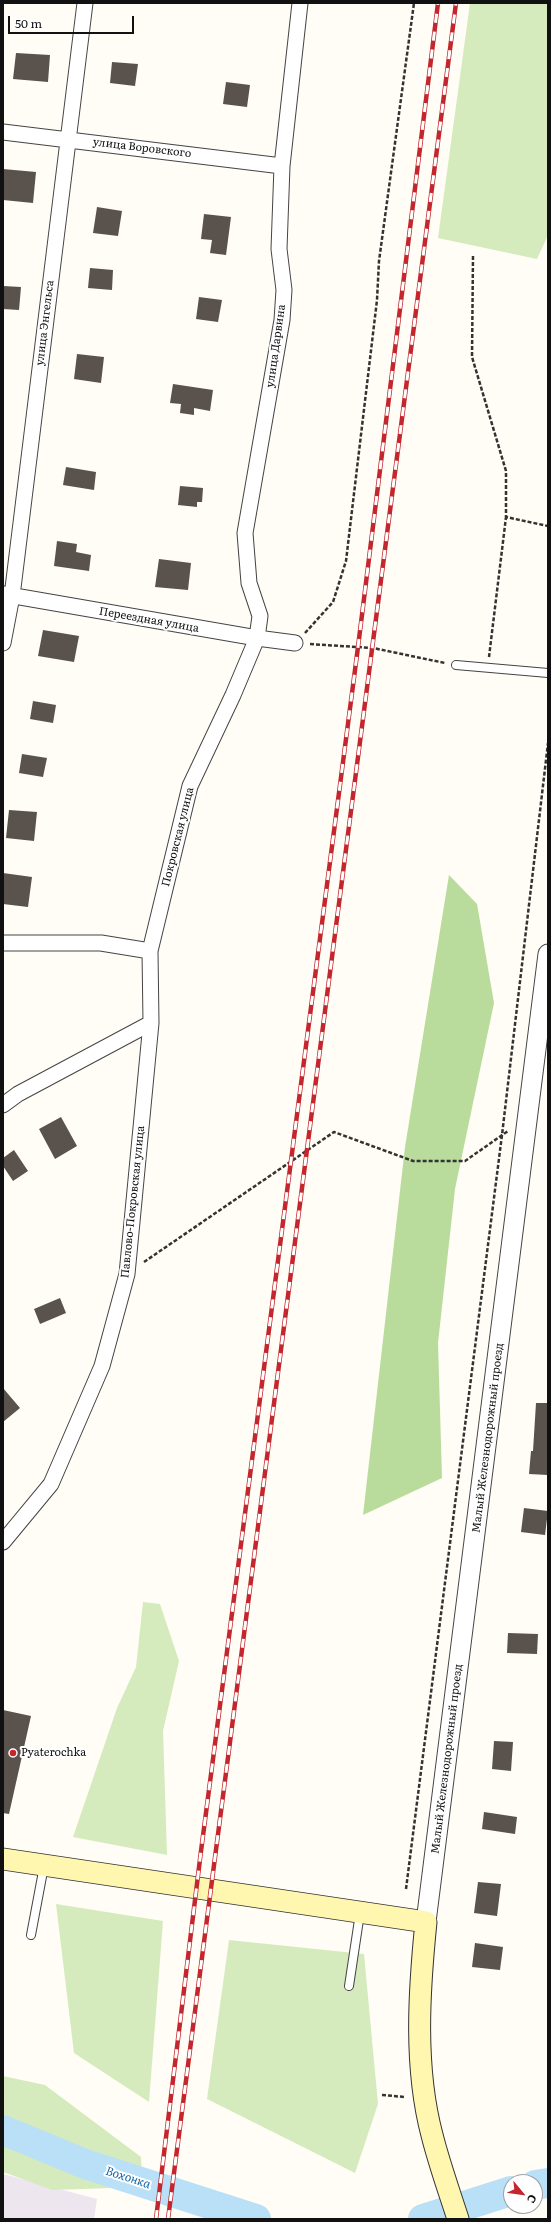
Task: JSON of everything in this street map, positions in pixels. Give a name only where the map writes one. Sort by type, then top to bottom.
[{"type":"main road","points":[[3,1859],[426,1922],[422,1964],[422,2050],[424,2091],[431,2134],[458,2219]]},
{"type":"street","name":"улица Энгельса","points":[[3,643],[68,139],[84,3]]},
{"type":"street","name":"улица Дарвина","points":[[257,638],[260,616],[249,583],[245,533],[282,320],[284,290],[279,249],[282,166],[300,3]]},
{"type":"street","name":"улица Воровского","points":[[3,132],[282,166]]},
{"type":"street","name":"Переездная улица","points":[[8,595],[257,638],[295,643]]},
{"type":"street","name":"Покровская улица","points":[[151,1023],[150,951],[190,786],[257,638]]},
{"type":"street","points":[[3,943],[101,943],[150,951]]},
{"type":"street","name":"Малый Железнодорожный проезд","points":[[426,1922],[529,1115],[548,954]]},
{"type":"street","points":[[3,1105],[18,1094],[151,1023]]},
{"type":"street","name":"Павлово-Покровская улица","points":[[3,1542],[51,1484],[102,1366],[127,1274],[151,1023]]},
{"type":"lane","points":[[456,665],[548,673]]},
{"type":"lane","points":[[31,1935],[44,1866]]},
{"type":"lane","points":[[349,1986],[360,1913]]},
{"type":"path","points":[[295,643],[333,602],[346,561],[377,300],[379,261],[414,3]]},
{"type":"path","points":[[473,256],[472,357],[506,471],[506,517],[488,668]]},
{"type":"path","points":[[506,517],[548,526]]},
{"type":"path","points":[[295,643],[373,648],[456,665]]},
{"type":"path","points":[[406,1889],[502,1135],[548,743]]},
{"type":"path","points":[[127,1274],[334,1132],[413,1161],[465,1161],[529,1115]]},
{"type":"path","points":[[382,2095],[408,2097]]},
{"type":"shaded area","points":[[3,2174],[97,2199],[94,2219],[3,2219]]},
{"type":"green space","points":[[470,3],[548,3],[548,235],[537,259],[438,238]]},
{"type":"green space","points":[[449,875],[477,904],[494,1003],[455,1189],[438,1343],[442,1478],[363,1515],[405,1147]]},
{"type":"green space","points":[[143,1602],[160,1604],[179,1661],[163,1731],[167,1855],[73,1837],[117,1708],[136,1667]]},
{"type":"green space","points":[[56,1904],[163,1921],[149,2102],[74,2053]]},
{"type":"green space","points":[[229,1940],[364,1954],[378,2104],[355,2173],[207,2099]]},
{"type":"green space","points":[[3,2076],[45,2085],[141,2157],[142,2187],[52,2190],[3,2172]]},
{"type":"building","points":[[16,53],[50,55],[48,82],[13,79]]},
{"type":"building","points":[[112,62],[138,64],[135,86],[110,83]]},
{"type":"building","points":[[226,82],[250,85],[247,107],[223,104]]},
{"type":"building","points":[[3,169],[36,172],[33,203],[3,200]]},
{"type":"building","points":[[97,207],[122,211],[118,236],[93,233]]},
{"type":"building","points":[[204,214],[231,217],[226,255],[210,253],[212,240],[201,239]]},
{"type":"building","points":[[90,268],[113,270],[112,290],[88,288]]},
{"type":"building","points":[[3,286],[21,287],[19,310],[3,309]]},
{"type":"building","points":[[199,297],[222,300],[218,322],[196,319]]},
{"type":"building","points":[[77,354],[104,357],[101,383],[74,379]]},
{"type":"building","points":[[173,384],[213,390],[210,411],[194,408],[194,415],[180,413],[181,404],[170,403]]},
{"type":"building","points":[[66,467],[96,472],[94,490],[63,485]]},
{"type":"building","points":[[180,486],[203,488],[202,502],[197,502],[197,507],[178,505]]},
{"type":"building","points":[[57,541],[77,544],[76,552],[91,555],[89,571],[54,566]]},
{"type":"building","points":[[159,559],[191,563],[188,590],[155,587]]},
{"type":"building","points":[[43,630],[79,636],[74,662],[38,656]]},
{"type":"building","points":[[33,701],[56,705],[53,723],[30,719]]},
{"type":"building","points":[[22,754],[47,758],[43,777],[19,773]]},
{"type":"building","points":[[9,810],[37,812],[34,841],[6,838]]},
{"type":"building","points":[[3,873],[32,877],[28,907],[3,904]]},
{"type":"building","points":[[61,1117],[77,1146],[55,1159],[39,1129]]},
{"type":"building","points":[[14,1150],[28,1171],[13,1181],[3,1166],[3,1158]]},
{"type":"building","points":[[60,1298],[66,1313],[40,1324],[34,1309]]},
{"type":"building","points":[[3,1388],[20,1408],[3,1422]]},
{"type":"building","points":[[536,1403],[548,1403],[548,1475],[529,1474],[531,1451],[533,1451]]},
{"type":"building","points":[[524,1508],[548,1511],[545,1535],[521,1532]]},
{"type":"building","points":[[508,1633],[538,1634],[537,1654],[507,1653]]},
{"type":"building","name":"Pyaterochka","points":[[3,1710],[31,1716],[9,1814],[3,1813]]},
{"type":"building","points":[[494,1741],[513,1742],[511,1771],[492,1769]]},
{"type":"building","points":[[484,1812],[517,1817],[515,1834],[482,1829]]},
{"type":"building","points":[[478,1882],[501,1884],[497,1916],[474,1913]]},
{"type":"building","points":[[475,1943],[503,1947],[500,1970],[472,1967]]},
{"type":"waterway","name":"Вохонка","points":[[3,2130],[85,2164],[256,2219]]},
{"type":"waterway","name":"Вохонка","points":[[543,2184],[548,2183]]},
{"type":"waterway","name":"Вохонка","points":[[423,2219],[503,2194]]},
{"type":"railway","points":[[156,2219],[201,1851],[358,647],[438,3]]},
{"type":"railway","points":[[168,2219],[456,3]]},
{"type":"place","name":"Pyaterochka","points":[[13,1753]]}]
